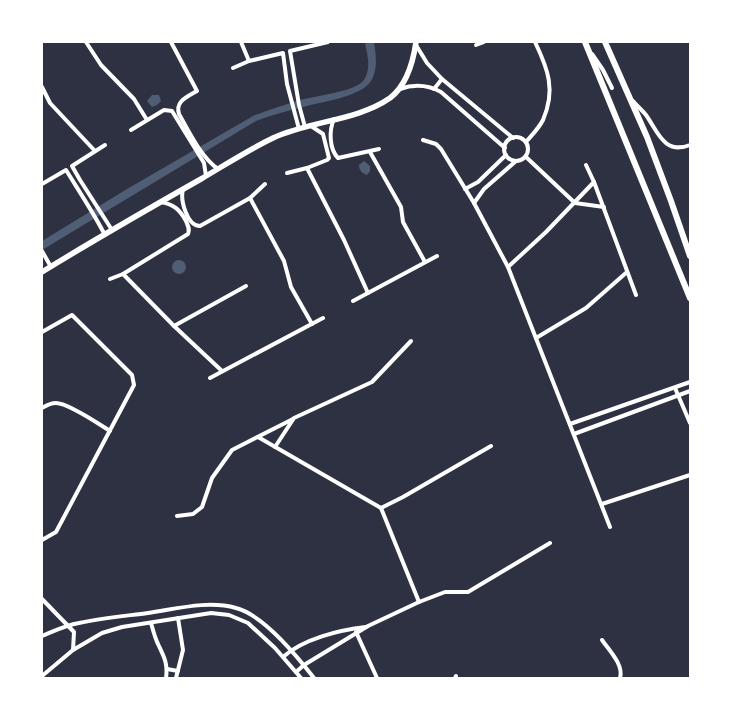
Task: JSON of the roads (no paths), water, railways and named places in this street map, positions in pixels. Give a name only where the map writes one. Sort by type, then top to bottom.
[{"type":"main road","points":[[605,42],[647,137],[666,186],[690,256]]},
{"type":"main road","points":[[585,43],[690,298]]},
{"type":"street","points":[[86,42],[101,65],[134,99],[147,120]]},
{"type":"street","points":[[171,42],[197,91],[181,101],[178,104],[178,109],[192,141],[204,163],[206,176]]},
{"type":"street","points":[[241,42],[249,61]]},
{"type":"street","points":[[302,128],[302,119],[290,51],[313,44],[328,42]]},
{"type":"street","points":[[476,45],[484,42]]},
{"type":"street","points":[[526,142],[543,120],[549,100],[550,79],[535,42]]},
{"type":"street","points":[[416,43],[427,63],[442,79],[513,138]]},
{"type":"street","points":[[42,272],[267,141],[302,128],[367,110],[382,103],[400,89],[410,70],[416,43]]},
{"type":"street","points":[[585,43],[603,70],[612,88]]},
{"type":"street","points":[[233,68],[249,61],[283,53],[287,84],[297,120],[302,128]]},
{"type":"street","points":[[434,89],[442,79]]},
{"type":"street","points":[[400,89],[413,86],[428,87],[441,92],[505,148]]},
{"type":"street","points":[[42,87],[52,105],[95,151]]},
{"type":"street","points":[[628,96],[646,115],[665,143],[678,149],[690,145]]},
{"type":"street","points":[[131,130],[164,110],[172,111],[192,141],[218,169]]},
{"type":"street","points":[[334,119],[329,133],[336,157],[338,158],[379,149]]},
{"type":"street","points":[[287,173],[307,168],[327,160],[330,155],[323,134],[311,126]]},
{"type":"street","points":[[474,203],[484,189],[516,161],[526,157],[528,150],[526,142],[520,138],[513,138],[507,141],[505,148],[506,155],[512,160],[516,161]]},
{"type":"street","points":[[423,140],[430,141],[441,149],[474,203],[508,268],[610,527]]},
{"type":"street","points":[[105,145],[72,166],[112,230]]},
{"type":"street","points":[[370,152],[401,207],[403,222],[425,262]]},
{"type":"street","points":[[465,189],[478,182],[506,155]]},
{"type":"street","points":[[526,157],[575,203],[604,208]]},
{"type":"street","points":[[586,165],[604,208],[636,296]]},
{"type":"street","points":[[307,168],[344,240],[368,293]]},
{"type":"street","points":[[42,184],[66,170],[88,204],[104,235]]},
{"type":"street","points":[[478,182],[484,189]]},
{"type":"street","points":[[508,268],[575,203],[594,182]]},
{"type":"street","points":[[183,189],[183,206],[192,222],[200,226],[250,198],[265,184]]},
{"type":"street","points":[[250,198],[284,261],[291,287],[312,324]]},
{"type":"street","points":[[110,279],[123,274],[188,234],[190,231],[180,211],[172,205],[160,202]]},
{"type":"street","points":[[42,252],[51,267]]},
{"type":"street","points":[[353,301],[437,256]]},
{"type":"street","points":[[536,338],[586,308],[627,272]]},
{"type":"street","points":[[123,274],[174,326],[222,371]]},
{"type":"street","points":[[174,326],[246,286]]},
{"type":"street","points":[[42,332],[72,315],[132,375],[134,385],[56,532],[42,540]]},
{"type":"street","points":[[210,378],[323,318]]},
{"type":"street","points":[[177,516],[193,514],[202,507],[212,478],[232,450],[294,418],[372,382],[411,341]]},
{"type":"street","points":[[570,424],[690,382]]},
{"type":"street","points":[[675,388],[690,424]]},
{"type":"street","points":[[574,434],[690,391]]},
{"type":"street","points":[[42,408],[48,404],[58,403],[73,409],[110,431]]},
{"type":"street","points":[[275,447],[294,418]]},
{"type":"street","points":[[258,437],[381,508],[418,602]]},
{"type":"street","points":[[381,508],[403,497],[491,446]]},
{"type":"street","points":[[602,504],[690,474]]},
{"type":"street","points":[[296,672],[304,665],[368,626],[418,602],[445,592],[468,592],[550,543]]},
{"type":"street","points":[[42,599],[74,632],[73,650]]},
{"type":"street","points":[[42,636],[57,629],[78,623],[204,605],[236,608],[257,619],[291,650],[314,678]]},
{"type":"street","points":[[42,676],[73,650],[102,633],[122,627],[211,613],[228,614],[248,623],[256,629],[283,657],[301,678]]},
{"type":"street","points":[[176,678],[184,650],[178,618]]},
{"type":"street","points":[[151,623],[158,644],[165,657],[167,669],[166,678]]},
{"type":"street","points":[[283,657],[291,650],[320,637],[368,626]]},
{"type":"street","points":[[354,628],[377,678]]},
{"type":"street","points":[[602,640],[618,664],[622,676],[620,678]]},
{"type":"street","points":[[167,669],[178,671]]},
{"type":"water","points":[[368,42],[374,42],[376,62],[373,77],[366,87],[350,95],[256,121],[42,250],[42,241],[127,189],[253,116],[300,100],[343,91],[359,84],[364,80],[368,71],[368,58],[365,44]]},
{"type":"water","points":[[152,95],[159,95],[161,101],[152,107],[147,101]]},
{"type":"water","points":[[364,161],[370,166],[370,171],[367,175],[361,172],[359,167],[359,165]]},
{"type":"water","points":[[179,260],[184,262],[186,267],[184,272],[179,274],[174,272],[172,267],[174,262]]}]
